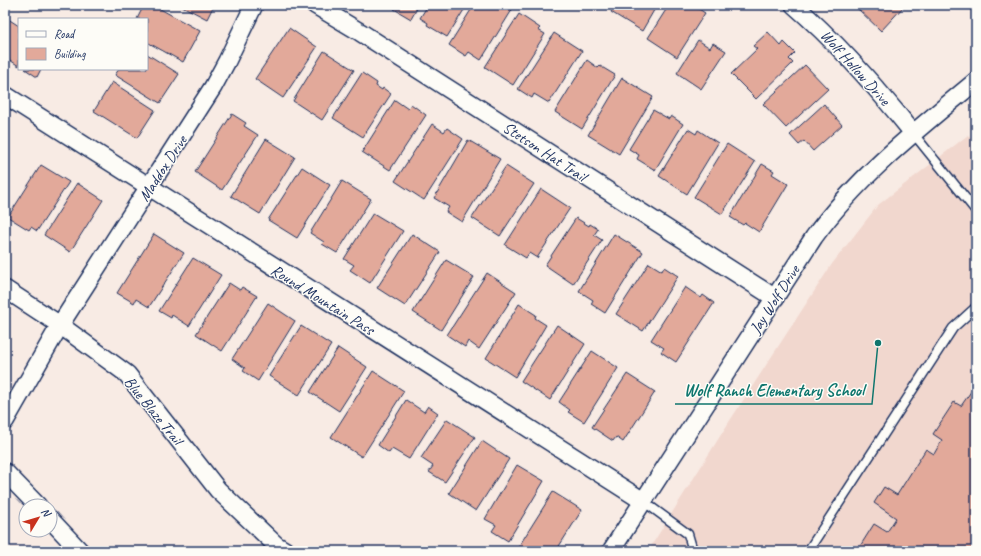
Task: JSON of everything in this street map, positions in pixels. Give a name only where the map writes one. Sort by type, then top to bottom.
[{"type":"street","name":"Maddox Drive","points":[[5,421],[60,325],[213,87],[254,5]]},
{"type":"street","name":"Stetson Hat Trail","points":[[314,5],[360,32],[775,298]]},
{"type":"street","name":"Wolf Hollow Drive","points":[[794,5],[819,26],[842,50],[912,134]]},
{"type":"street","name":"Jay Wolf Drive","points":[[611,551],[814,237],[831,214],[857,185],[912,134],[976,81]]},
{"type":"street","name":"Round Mountain Pass","points":[[5,95],[643,501]]},
{"type":"street","name":"Blue Blaze Trail","points":[[5,289],[60,325],[127,374],[218,490],[276,545],[286,551]]},
{"type":"street","points":[[5,472],[30,498]]},
{"type":"street","points":[[58,528],[80,551]]},
{"type":"lane","points":[[912,134],[976,211]]},
{"type":"lane","points":[[808,551],[953,328],[976,307]]},
{"type":"lane","points":[[643,501],[688,534],[693,551]]},
{"type":"shaded area","points":[[968,135],[976,144],[976,551],[648,551],[729,422],[832,264],[878,205]]},
{"type":"building","points":[[144,5],[153,5],[200,31],[183,62],[148,43],[148,18],[138,18]]},
{"type":"building","points":[[180,5],[214,5],[207,19]]},
{"type":"building","points":[[397,5],[419,5],[411,19],[394,9]]},
{"type":"building","points":[[428,5],[467,5],[447,37],[427,25],[428,23],[420,18]]},
{"type":"building","points":[[474,5],[505,5],[512,10],[481,60],[469,52],[466,56],[449,45]]},
{"type":"building","points":[[615,5],[657,5],[642,31],[611,12]]},
{"type":"building","points":[[669,5],[693,5],[705,13],[677,57],[648,38]]},
{"type":"building","points":[[860,5],[905,5],[881,31],[857,8]]},
{"type":"building","points":[[519,14],[540,28],[538,30],[545,34],[513,85],[485,67]]},
{"type":"building","points":[[5,17],[18,25],[18,65],[5,57]]},
{"type":"building","points":[[289,28],[317,47],[283,98],[255,79]]},
{"type":"building","points":[[768,32],[781,46],[784,42],[795,53],[789,59],[793,63],[756,99],[731,74],[757,49],[753,46]]},
{"type":"building","points":[[554,33],[582,51],[549,103],[534,94],[532,98],[518,89]]},
{"type":"building","points":[[698,40],[710,48],[713,43],[726,51],[701,89],[677,73]]},
{"type":"building","points":[[324,51],[354,70],[322,120],[293,101]]},
{"type":"building","points":[[148,55],[179,74],[160,103],[115,75],[118,70],[148,70]]},
{"type":"building","points":[[587,60],[598,68],[600,66],[615,75],[582,129],[555,112]]},
{"type":"building","points":[[805,65],[828,89],[786,128],[763,104]]},
{"type":"building","points":[[26,70],[40,70],[37,77]]},
{"type":"building","points":[[362,73],[377,83],[376,86],[382,90],[383,88],[391,94],[363,137],[333,118]]},
{"type":"building","points":[[622,78],[653,97],[619,154],[588,135]]},
{"type":"building","points":[[112,82],[155,110],[137,138],[94,111]]},
{"type":"building","points":[[395,100],[408,109],[411,104],[426,115],[390,170],[362,152]]},
{"type":"building","points":[[824,104],[842,125],[813,151],[804,141],[799,145],[790,135]]},
{"type":"building","points":[[653,110],[669,119],[671,116],[683,124],[655,170],[637,159],[639,155],[629,149]]},
{"type":"building","points":[[232,114],[246,123],[244,126],[258,135],[222,190],[195,172]]},
{"type":"building","points":[[432,124],[444,132],[447,128],[463,139],[424,200],[395,181]]},
{"type":"building","points":[[688,129],[696,134],[698,130],[718,143],[687,194],[659,176]]},
{"type":"building","points":[[266,139],[295,157],[260,214],[231,196]]},
{"type":"building","points":[[468,140],[500,159],[462,222],[446,212],[449,207],[434,198]]},
{"type":"building","points":[[727,144],[755,162],[722,214],[694,197]]},
{"type":"building","points":[[762,164],[774,171],[772,174],[788,184],[759,232],[745,223],[743,225],[730,217]]},
{"type":"building","points":[[41,165],[69,182],[37,231],[31,227],[29,230],[8,217]]},
{"type":"building","points":[[506,166],[534,184],[500,236],[472,218]]},
{"type":"building","points":[[302,167],[330,185],[297,238],[268,220]]},
{"type":"building","points":[[342,181],[371,199],[337,253],[322,244],[324,242],[310,233]]},
{"type":"building","points":[[77,183],[103,200],[70,252],[44,235]]},
{"type":"building","points":[[541,189],[570,208],[537,258],[529,253],[526,258],[505,245]]},
{"type":"building","points":[[373,213],[403,231],[370,283],[350,270],[354,265],[344,259]]},
{"type":"building","points":[[576,218],[589,226],[590,224],[598,229],[594,235],[602,240],[573,284],[545,265]]},
{"type":"building","points":[[154,234],[184,253],[149,307],[136,299],[134,303],[117,293]]},
{"type":"building","points":[[412,234],[440,252],[405,306],[377,288]]},
{"type":"building","points":[[614,234],[643,252],[605,313],[591,304],[593,300],[579,291]]},
{"type":"building","points":[[193,258],[221,275],[189,326],[172,315],[171,318],[159,311]]},
{"type":"building","points":[[446,260],[474,277],[441,330],[413,312]]},
{"type":"building","points":[[649,263],[662,271],[664,267],[678,276],[643,331],[616,314]]},
{"type":"building","points":[[487,273],[516,292],[479,349],[468,341],[465,347],[447,335]]},
{"type":"building","points":[[229,283],[240,290],[242,287],[257,296],[222,351],[196,334]]},
{"type":"building","points":[[685,287],[701,298],[703,295],[714,303],[676,362],[661,352],[664,348],[651,340]]},
{"type":"building","points":[[268,303],[295,321],[258,381],[243,371],[245,368],[232,359]]},
{"type":"building","points":[[519,304],[536,315],[535,318],[546,325],[515,377],[486,358]]},
{"type":"building","points":[[557,325],[585,344],[550,400],[521,381]]},
{"type":"building","points":[[301,326],[331,345],[299,395],[269,376]]},
{"type":"building","points":[[338,348],[367,367],[339,411],[310,392]]},
{"type":"building","points":[[592,351],[618,368],[584,422],[568,412],[570,410],[559,402]]},
{"type":"building","points":[[373,371],[404,391],[362,457],[331,437]]},
{"type":"building","points":[[627,374],[655,392],[623,442],[616,437],[613,441],[592,427]]},
{"type":"building","points":[[972,390],[976,393],[976,551],[857,551],[874,524],[887,532],[896,518],[874,503],[884,487],[897,495],[926,449],[934,454],[942,440],[933,434],[954,402],[961,406]]},
{"type":"building","points":[[406,400],[424,412],[428,406],[438,413],[409,459],[392,449],[389,453],[378,445]]},
{"type":"building","points":[[447,419],[475,437],[445,482],[429,472],[433,466],[421,458]]},
{"type":"building","points":[[482,441],[509,459],[476,511],[449,493]]},
{"type":"building","points":[[517,465],[544,481],[508,541],[492,531],[496,525],[485,519]]},
{"type":"building","points":[[553,492],[582,510],[556,551],[526,551],[519,546]]},
{"type":"place","name":"Wolf Ranch Elementary School","points":[[878,343]]}]
